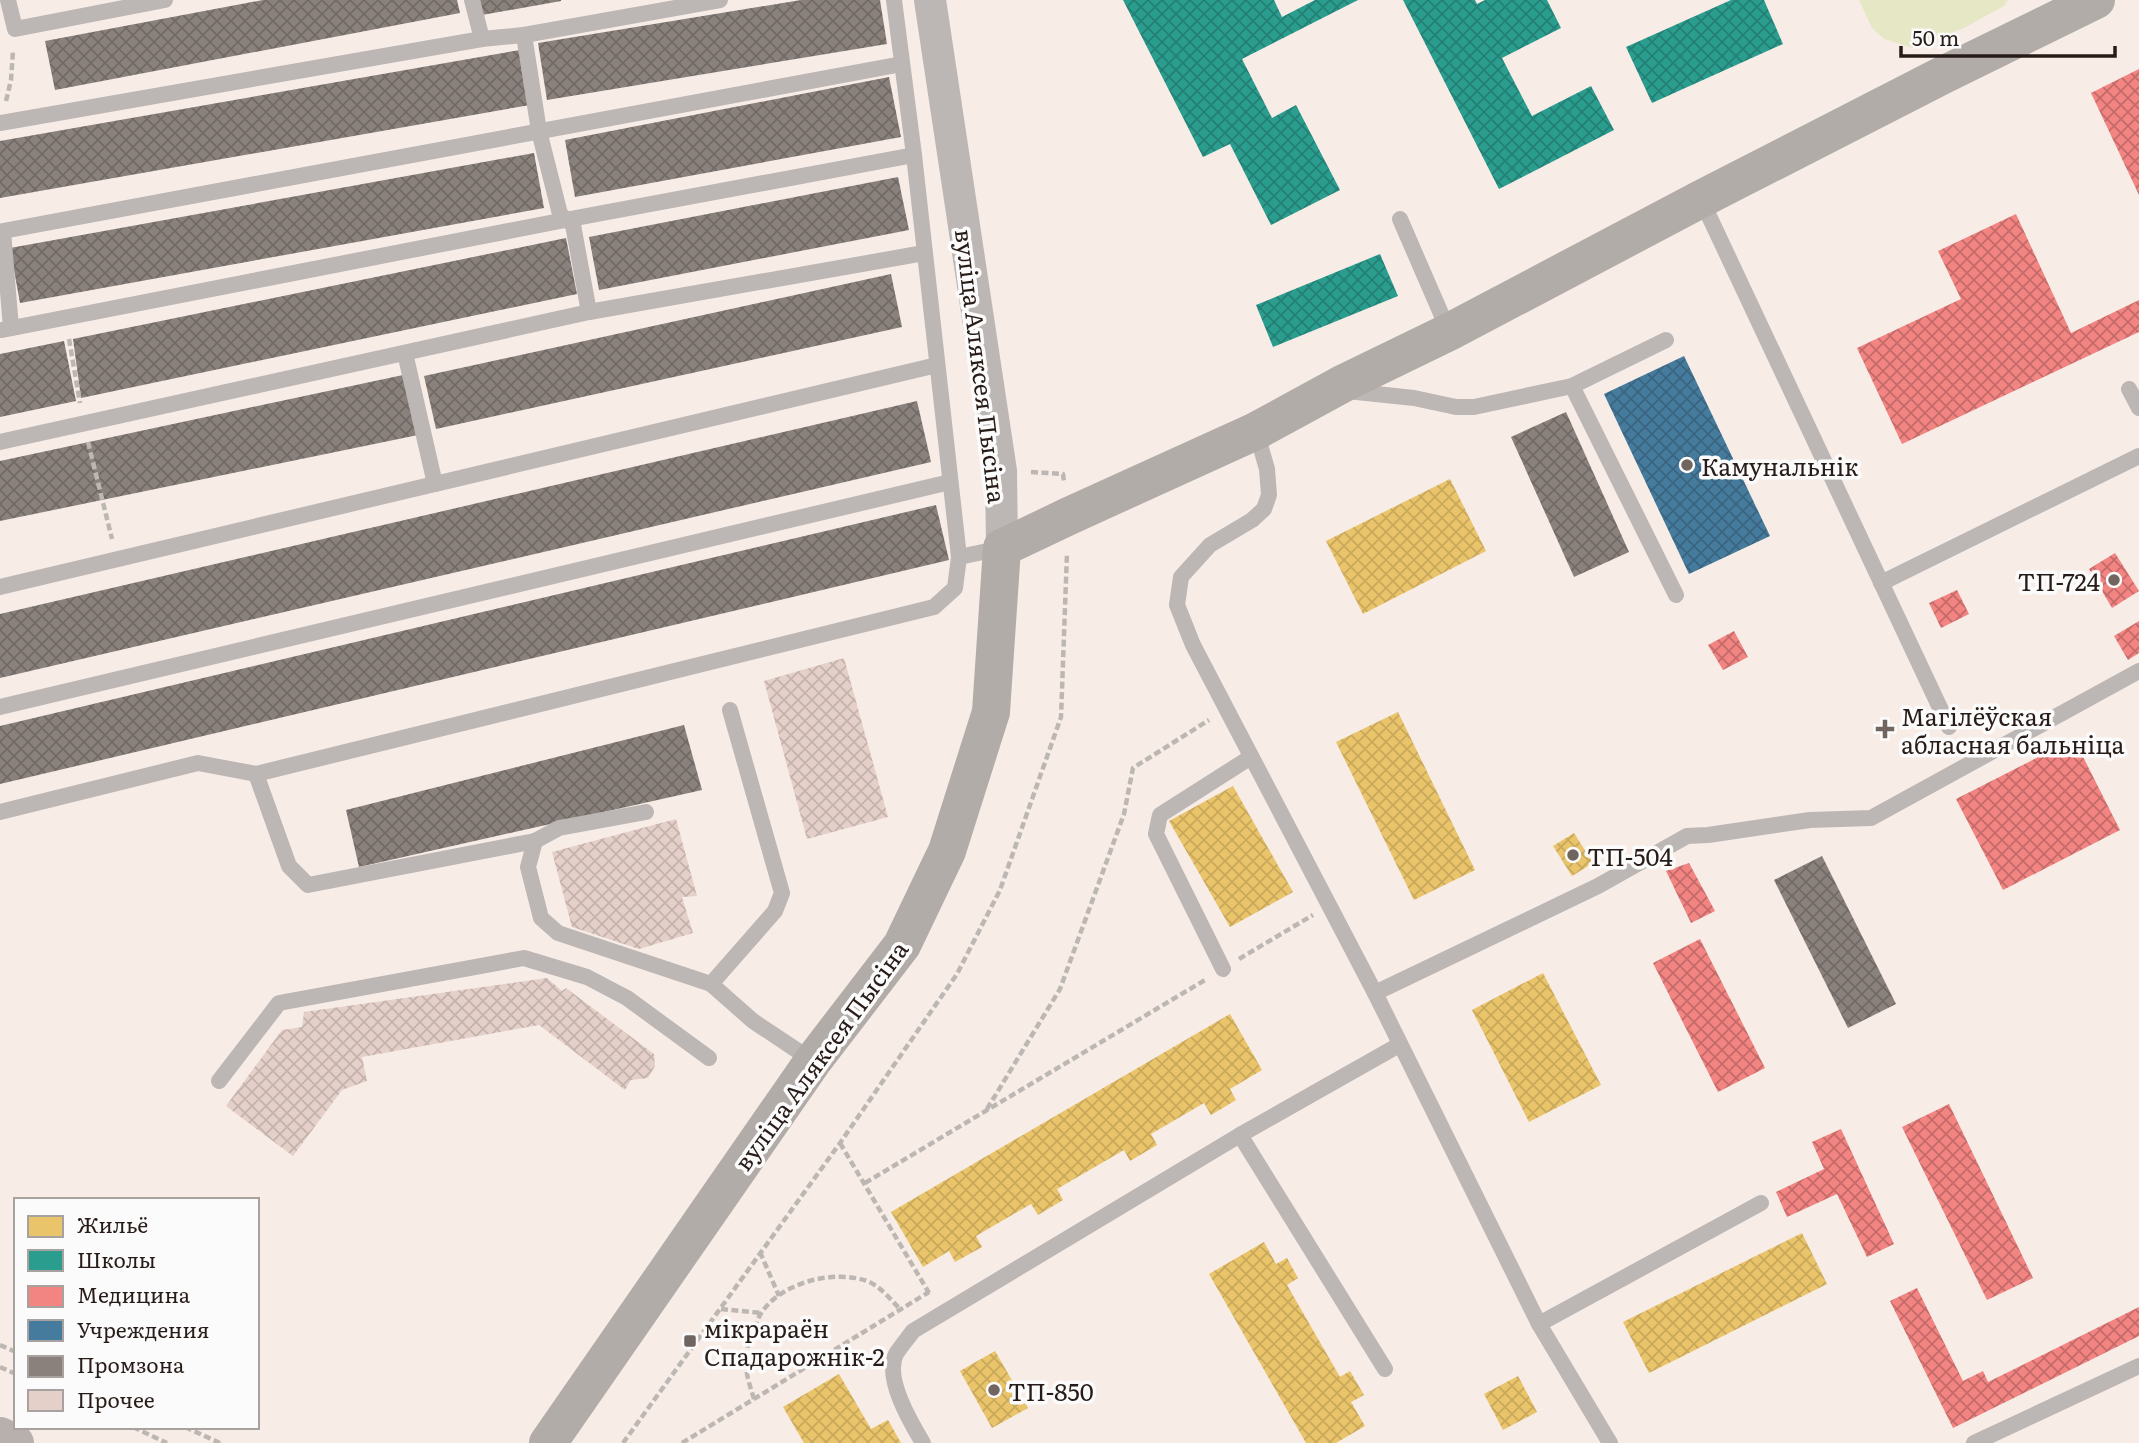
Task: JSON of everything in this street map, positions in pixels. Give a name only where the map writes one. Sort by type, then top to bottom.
[{"type":"main road","points":[[1002,548],[1256,431],[1701,199],[2096,0]]},
{"type":"main road","name":"вуліца Аляксея Пысіна","points":[[548,1443],[813,1061],[902,945],[947,851],[991,712],[1002,548]]},
{"type":"main road","points":[[0,1436],[15,1443]]},
{"type":"street","name":"вуліца Аляксея Пысіна","points":[[930,0],[1001,471],[1002,548]]},
{"type":"lane","points":[[8,0],[15,29],[165,0]]},
{"type":"lane","points":[[472,0],[482,39]]},
{"type":"lane","points":[[1,117],[482,39],[524,35],[720,0]]},
{"type":"lane","points":[[0,812],[198,762],[256,774],[934,607],[955,588],[959,557],[894,0]]},
{"type":"lane","points":[[524,35],[539,131],[560,214],[573,225],[589,313]]},
{"type":"lane","points":[[902,64],[3,231],[5,329],[914,155]]},
{"type":"lane","points":[[1701,199],[1949,727]]},
{"type":"lane","points":[[1400,219],[1449,332]]},
{"type":"lane","points":[[0,442],[589,313],[924,253]]},
{"type":"lane","points":[[1333,389],[1414,398],[1456,407],[1474,407],[1572,386],[1666,340]]},
{"type":"lane","points":[[405,353],[435,484]]},
{"type":"lane","points":[[0,587],[937,365]]},
{"type":"lane","points":[[1572,386],[1676,595]]},
{"type":"lane","points":[[2129,388],[2139,408]]},
{"type":"lane","points":[[1256,431],[1267,469],[1269,495],[1264,509],[1202,553],[1181,577],[1177,605],[1193,645],[1375,993],[1539,1324],[1610,1443]]},
{"type":"lane","points":[[1881,583],[2139,456]]},
{"type":"lane","points":[[0,707],[950,482]]},
{"type":"lane","points":[[959,557],[1002,548]]},
{"type":"lane","points":[[1375,993],[1598,886],[1687,836],[1810,820],[1871,818],[2139,671]]},
{"type":"lane","points":[[711,984],[775,911],[782,893],[730,710]]},
{"type":"lane","points":[[1223,969],[1156,834],[1160,814],[1251,757]]},
{"type":"lane","points":[[256,774],[289,866],[308,885],[535,841],[559,828],[646,812]]},
{"type":"lane","points":[[535,841],[528,867],[541,918],[558,933],[711,984],[753,1021],[813,1061]]},
{"type":"lane","points":[[219,1081],[279,1003],[524,958],[587,977],[627,998],[709,1058]]},
{"type":"lane","points":[[923,1443],[905,1412],[895,1380],[895,1356],[913,1331],[1240,1135],[1399,1045]]},
{"type":"lane","points":[[1240,1135],[1385,1368]]},
{"type":"lane","points":[[1539,1324],[1761,1203]]},
{"type":"lane","points":[[1974,1443],[2139,1366]]},
{"type":"path","points":[[1,117],[12,80],[15,29]]},
{"type":"path","points":[[987,1110],[1060,989],[1124,814],[1133,768],[1226,709]]},
{"type":"path","points":[[865,1183],[1329,906]]},
{"type":"path","points":[[840,1143],[942,1314]]},
{"type":"path","points":[[760,1252],[779,1296]]},
{"type":"path","points":[[754,1399],[745,1366],[749,1341],[761,1313],[779,1296],[801,1283],[825,1277],[849,1277],[869,1282],[900,1309]]},
{"type":"path","points":[[682,1443],[929,1292]]},
{"type":"path","points":[[720,1309],[761,1313]]},
{"type":"path","points":[[137,1429],[167,1443]]},
{"type":"path","points":[[188,1429],[220,1443]]},
{"type":"green space","points":[[1859,0],[2008,0],[2004,6],[1964,28],[1913,48],[1884,39],[1872,28]]},
{"type":"building: Жильё","points":[[1450,479],[1486,551],[1363,614],[1326,541]]},
{"type":"building: Жильё","points":[[1398,712],[1475,870],[1414,900],[1336,742]]},
{"type":"building: Жильё","points":[[1233,786],[1293,892],[1230,927],[1169,821]]},
{"type":"building: Жильё","name":"ТП-504","points":[[1574,833],[1593,863],[1572,876],[1553,846]]},
{"type":"building: Жильё","points":[[1543,973],[1601,1085],[1529,1122],[1472,1010]]},
{"type":"building: Жильё","points":[[1230,1014],[1262,1070],[1230,1089],[1236,1100],[1211,1115],[1204,1103],[1151,1134],[1157,1145],[1130,1161],[1124,1150],[1057,1189],[1063,1200],[1038,1215],[1031,1204],[976,1236],[982,1247],[955,1262],[949,1251],[923,1267],[891,1212]]},
{"type":"building: Жильё","points":[[1802,1233],[1827,1284],[1649,1373],[1623,1322]]},
{"type":"building: Жильё","points":[[1264,1242],[1276,1264],[1287,1258],[1298,1278],[1287,1285],[1340,1377],[1350,1371],[1364,1395],[1351,1402],[1365,1426],[1336,1443],[1306,1443],[1209,1274]]},
{"type":"building: Жильё","name":"ТП-850","points":[[995,1351],[1028,1408],[992,1428],[960,1371]]},
{"type":"building: Жильё","points":[[839,1374],[871,1429],[888,1420],[901,1443],[804,1443],[783,1407]]},
{"type":"building: Жильё","points":[[1518,1376],[1537,1412],[1503,1430],[1484,1394]]},
{"type":"building: Школы","points":[[1123,0],[1274,0],[1282,17],[1315,0],[1358,0],[1242,59],[1272,118],[1296,105],[1340,190],[1271,225],[1230,144],[1203,157]]},
{"type":"building: Школы","points":[[1403,0],[1475,0],[1477,4],[1485,0],[1547,0],[1561,28],[1502,58],[1532,116],[1591,86],[1614,130],[1499,189]]},
{"type":"building: Школы","points":[[1731,0],[1764,0],[1783,44],[1652,103],[1626,47]]},
{"type":"building: Школы","points":[[1380,254],[1398,296],[1273,347],[1256,305]]},
{"type":"building: Медицина","points":[[2139,69],[2139,195],[2091,93]]},
{"type":"building: Медицина","points":[[2016,214],[2071,333],[2139,300],[2139,332],[1902,444],[1857,348],[1961,299],[1938,251]]},
{"type":"building: Медицина","name":"ТП-724","points":[[2115,553],[2139,591],[2112,608],[2089,569]]},
{"type":"building: Медицина","points":[[1957,590],[1969,614],[1941,628],[1929,603]]},
{"type":"building: Медицина","points":[[2139,621],[2139,653],[2128,660],[2114,636]]},
{"type":"building: Медицина","points":[[1734,631],[1748,657],[1723,670],[1708,645]]},
{"type":"building: Медицина","points":[[2074,739],[2120,830],[2003,890],[1956,799]]},
{"type":"building: Медицина","points":[[1689,863],[1715,911],[1691,923],[1666,871]]},
{"type":"building: Медицина","points":[[1700,939],[1765,1068],[1718,1092],[1653,963]]},
{"type":"building: Медицина","points":[[1949,1104],[2033,1278],[1987,1300],[1902,1127]]},
{"type":"building: Медицина","points":[[1841,1129],[1894,1244],[1867,1257],[1837,1194],[1787,1217],[1776,1192],[1824,1169],[1812,1142]]},
{"type":"building: Медицина","points":[[1917,1288],[1963,1381],[1983,1371],[1988,1382],[2139,1307],[2139,1336],[1953,1428],[1890,1301]]},
{"type":"building: Учреждения","name":"Камунальнік","points":[[1684,356],[1770,536],[1689,574],[1604,394]]},
{"type":"building: Промзона","points":[[263,0],[457,0],[460,13],[55,90],[45,41]]},
{"type":"building: Промзона","points":[[480,0],[561,0],[561,1],[482,15]]},
{"type":"building: Промзона","points":[[801,0],[880,0],[887,44],[547,100],[538,43]]},
{"type":"building: Промзона","points":[[520,50],[530,105],[0,198],[0,141]]},
{"type":"building: Промзона","points":[[889,77],[901,137],[575,197],[565,140]]},
{"type":"building: Промзона","points":[[534,153],[544,208],[20,303],[10,248]]},
{"type":"building: Промзона","points":[[898,177],[909,230],[599,290],[589,237]]},
{"type":"building: Промзона","points":[[566,238],[577,294],[81,398],[73,339]]},
{"type":"building: Промзона","points":[[891,274],[902,327],[436,429],[424,376]]},
{"type":"building: Промзона","points":[[64,341],[76,401],[0,417],[0,354]]},
{"type":"building: Промзона","points":[[403,375],[418,435],[0,521],[0,461]]},
{"type":"building: Промзона","points":[[917,401],[931,462],[0,678],[0,614]]},
{"type":"building: Промзона","points":[[1566,412],[1629,552],[1574,577],[1511,437]]},
{"type":"building: Промзона","points":[[936,505],[949,560],[0,784],[0,726]]},
{"type":"building: Промзона","points":[[684,725],[702,790],[359,867],[346,810]]},
{"type":"building: Промзона","points":[[1822,856],[1896,1004],[1848,1028],[1774,880]]},
{"type":"building: Прочее","points":[[844,658],[888,817],[807,839],[764,681]]},
{"type":"building: Прочее","points":[[676,819],[697,896],[682,897],[693,933],[639,949],[572,927],[552,852]]},
{"type":"building: Прочее","points":[[547,978],[562,991],[566,988],[654,1054],[655,1066],[648,1078],[631,1080],[625,1090],[539,1025],[362,1057],[367,1081],[342,1090],[293,1156],[226,1106],[282,1030],[302,1027],[304,1012]]},
{"type":"place","name":"Камунальнік","points":[[1687,465]]},
{"type":"place","name":"ТП-724","points":[[2114,580]]},
{"type":"place","name":"Магілёўская абласная бальніца","points":[[1885,729]]},
{"type":"place","name":"ТП-504","points":[[1573,855]]},
{"type":"place","name":"мікрараён Спадарожнік-2","points":[[690,1341]]},
{"type":"place","name":"ТП-850","points":[[994,1390]]}]
